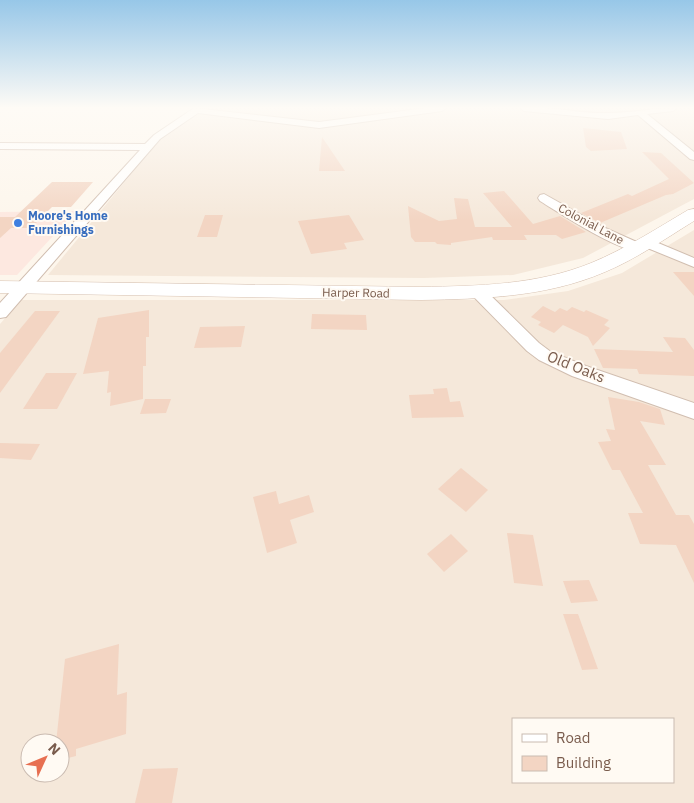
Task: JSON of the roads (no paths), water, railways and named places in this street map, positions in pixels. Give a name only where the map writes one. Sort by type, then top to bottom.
[{"type":"main road","name":"Harper Road","points":[[0,287],[407,294],[477,291],[557,281],[581,274],[618,260],[694,214]]},
{"type":"street","points":[[680,145],[694,157]]},
{"type":"street","points":[[0,146],[147,147]]},
{"type":"street","points":[[0,313],[147,147]]},
{"type":"street","name":"Colonial Lane","points":[[544,198],[598,230],[694,263]]},
{"type":"street","name":"Old Oaks","points":[[477,291],[533,347],[545,356],[578,371],[632,388],[694,411]]},
{"type":"place","name":"Moore's Home Furnishings","points":[[18,223]]}]
